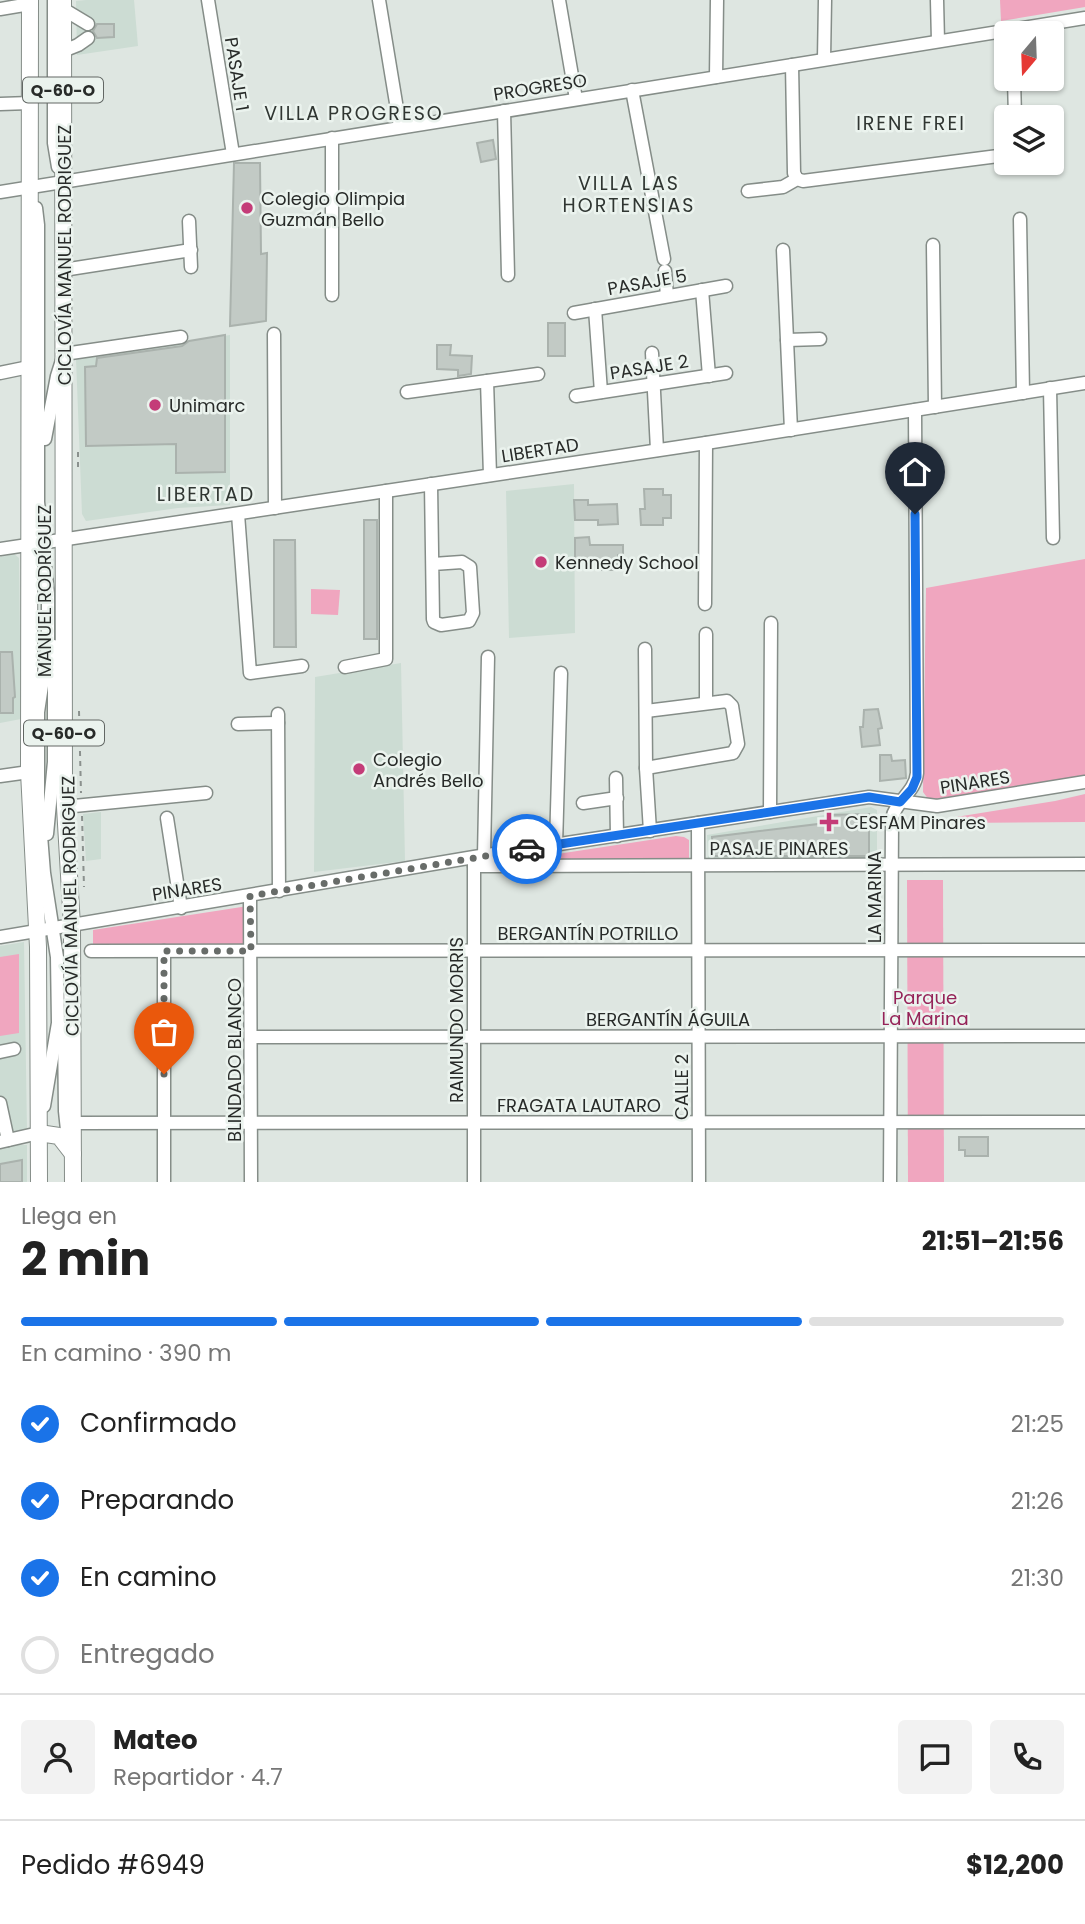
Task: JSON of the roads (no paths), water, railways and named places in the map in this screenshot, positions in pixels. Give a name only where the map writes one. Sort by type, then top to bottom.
[{"type":"main road","name":"MANUEL RODRÍGUEZ","points":[[60,3],[63,51],[64,354],[46,543],[29,772],[55,928],[72,1123],[73,1182]]},
{"type":"main road","name":"MANUEL RODRÍGUEZ","points":[[31,6],[29,368],[46,543],[64,807],[39,1133],[39,1182]]},
{"type":"main road","points":[[39,1133],[59,1136],[73,1154]]},
{"type":"street","name":"PASAJE 1","points":[[208,0],[233,154]]},
{"type":"street","points":[[379,0],[400,127]]},
{"type":"street","points":[[559,0],[576,99]]},
{"type":"street","points":[[716,77],[717,0]]},
{"type":"street","points":[[824,60],[825,0]]},
{"type":"street","points":[[937,0],[938,41]]},
{"type":"street","points":[[60,3],[88,31],[78,45],[63,51]]},
{"type":"street","points":[[60,3],[54,143],[63,180]]},
{"type":"street","points":[[0,9],[31,6]]},
{"type":"street","name":"PROGRESO","points":[[1064,22],[1085,18]]},
{"type":"street","name":"PROGRESO","points":[[0,192],[994,34]]},
{"type":"street","points":[[792,65],[794,173],[797,179],[803,181],[994,157]]},
{"type":"street","points":[[632,90],[664,265],[667,296]]},
{"type":"street","points":[[0,104],[30,103]]},
{"type":"street","points":[[504,111],[508,275]]},
{"type":"street","points":[[332,138],[332,295]]},
{"type":"street","points":[[748,191],[787,186],[797,179]]},
{"type":"street","points":[[30,187],[37,218],[38,502],[54,578],[54,762],[47,832],[55,928],[64,974],[65,1111],[73,1154]]},
{"type":"street","points":[[1020,219],[1023,393]]},
{"type":"street","points":[[190,221],[191,267]]},
{"type":"street","points":[[933,245],[935,407]]},
{"type":"street","points":[[63,270],[191,250]]},
{"type":"street","points":[[783,250],[791,430]]},
{"type":"street","name":"PASAJE 5","points":[[574,313],[726,286]]},
{"type":"street","points":[[702,290],[709,376]]},
{"type":"street","points":[[595,309],[601,392]]},
{"type":"street","points":[[274,334],[275,508]]},
{"type":"street","points":[[64,354],[181,337]]},
{"type":"street","points":[[787,340],[820,339]]},
{"type":"street","points":[[652,353],[657,450]]},
{"type":"street","points":[[0,373],[29,368]]},
{"type":"street","name":"PASAJE 2","points":[[576,396],[726,373]]},
{"type":"street","points":[[407,392],[538,374]]},
{"type":"street","points":[[487,381],[491,475]]},
{"type":"street","name":"LIBERTAD","points":[[0,549],[1085,383]]},
{"type":"street","points":[[1050,388],[1054,538]]},
{"type":"street","name":"LA MARINA","points":[[890,1182],[892,820],[895,808],[912,789],[917,773],[915,410]]},
{"type":"street","points":[[705,604],[706,443]]},
{"type":"street","points":[[431,484],[434,621],[440,625],[469,621],[473,613],[470,567],[462,562],[433,564]]},
{"type":"street","points":[[345,667],[386,659],[386,491]]},
{"type":"street","points":[[238,514],[250,673],[302,667]]},
{"type":"street","points":[[770,812],[771,624]]},
{"type":"street","points":[[706,634],[706,703]]},
{"type":"street","points":[[645,649],[646,768],[650,831]]},
{"type":"street","name":"RAIMUNDO MORRIS","points":[[474,1182],[474,951],[488,657]]},
{"type":"street","points":[[556,845],[561,673]]},
{"type":"street","points":[[646,711],[725,701],[731,704],[738,744],[733,753],[646,768]]},
{"type":"street","points":[[238,724],[278,718],[279,891]]},
{"type":"street","points":[[0,776],[29,772]]},
{"type":"street","points":[[616,778],[617,836]]},
{"type":"street","name":"PINARES","points":[[0,937],[556,845],[869,797],[928,807],[1085,782]]},
{"type":"street","points":[[64,807],[206,793]]},
{"type":"street","points":[[583,803],[617,798]]},
{"type":"street","points":[[167,818],[181,908]]},
{"type":"street","name":"CALLE 2","points":[[698,823],[699,1182]]},
{"type":"street","name":"PASAJE PINARES","points":[[477,860],[698,866],[1085,864]]},
{"type":"street","name":"BLINDADO BLANCO","points":[[250,896],[251,1182]]},
{"type":"street","name":"BERGANTÍN POTRILLO","points":[[91,951],[1085,950]]},
{"type":"street","points":[[164,951],[164,1182]]},
{"type":"street","name":"BERGANTÍN ÁGUILA","points":[[251,1037],[1085,1035]]},
{"type":"street","points":[[0,1052],[14,1048]]},
{"type":"street","points":[[0,1103],[4,1141],[39,1133]]},
{"type":"street","name":"FRAGATA LAUTARO","points":[[72,1123],[1085,1122]]},
{"type":"place","name":"Colegio Olimpia Guzmán Bello","points":[[247,208]]},
{"type":"place","name":"Unimarc","points":[[155,405]]},
{"type":"place","name":"Kennedy School","points":[[541,562]]},
{"type":"place","name":"Colegio Andrés Bello","points":[[359,769]]},
{"type":"place","name":"CESFAM Pinares","points":[[829,822]]},
{"type":"district","name":"VILLA PROGRESO","points":[[354,113]]},
{"type":"district","name":"IRENE FREI","points":[[911,123]]},
{"type":"district","name":"VILLA LAS HORTENSIAS","points":[[629,194]]},
{"type":"district","name":"LIBERTAD","points":[[206,494]]},
{"type":"park label","name":"Parque La Marina","points":[[925,1007]]}]
